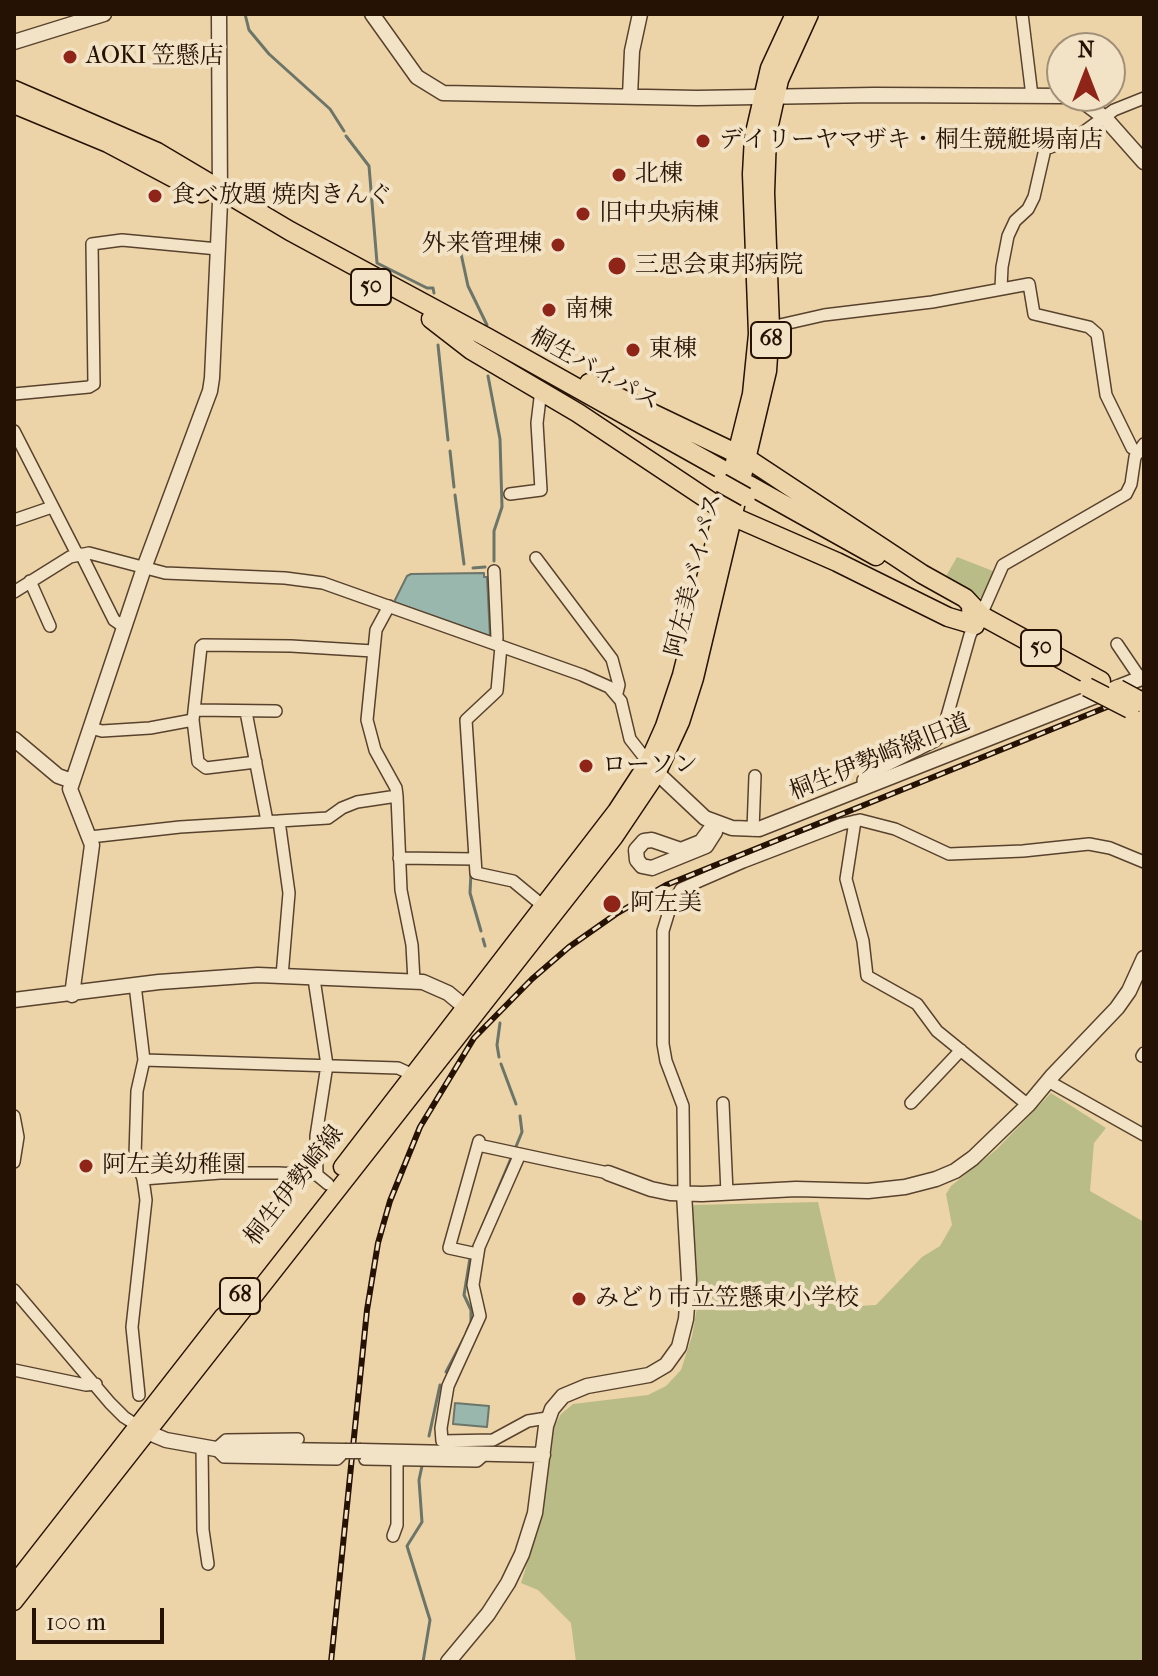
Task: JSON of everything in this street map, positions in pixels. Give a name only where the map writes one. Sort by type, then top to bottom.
[{"type":"highway","name":"桐生バイパス","points":[[14,90],[157,152],[220,196],[431,319],[723,477],[1139,710]]},
{"type":"highway","name":"桐生バイパス","points":[[14,104],[108,143],[220,196],[488,338],[723,477]]},
{"type":"highway","name":"50","points":[[431,319],[471,350],[541,390],[728,513],[948,617],[978,620]]},
{"type":"highway","name":"50","points":[[488,338],[509,343],[743,456],[922,574],[965,598],[978,620]]},
{"type":"main road","name":"阿左美バイパス","points":[[469,1010],[614,838],[681,722],[695,678],[728,513],[768,371],[771,327],[765,173],[769,97],[776,50],[794,14]]},
{"type":"main road","name":"阿左美バイパス","points":[[743,456],[757,343],[751,174],[753,137],[810,14]]},
{"type":"main road","name":"阿左美バイパス","points":[[420,1074],[542,905],[652,768]]},
{"type":"main road","name":"桐生伊勢崎線","points":[[14,1602],[322,1180],[420,1074]]},
{"type":"main road","name":"桐生伊勢崎線","points":[[14,1584],[142,1429],[420,1074]]},
{"type":"street","points":[[14,42],[104,14]]},
{"type":"street","points":[[72,995],[92,849],[90,837],[71,794],[72,781],[144,568],[210,391],[215,354],[220,196],[219,14]]},
{"type":"street","points":[[372,14],[417,77],[438,92],[1077,98],[1105,118],[1144,162]]},
{"type":"street","points":[[630,96],[632,51],[640,14]]},
{"type":"street","points":[[1022,14],[1032,96]]},
{"type":"street","points":[[1001,288],[1008,236],[1015,221],[1028,209],[1034,197],[1045,149],[1074,139],[1114,110],[1144,98]]},
{"type":"street","points":[[14,394],[94,384],[92,244],[122,240],[218,249]]},
{"type":"street","points":[[771,327],[824,315],[932,302],[1029,284],[1034,314],[1093,330],[1097,334],[1106,395],[1132,448],[1141,448],[1126,494],[1003,565],[970,635],[942,734],[935,741],[867,775],[863,780],[864,788]]},
{"type":"street","points":[[510,494],[541,490],[537,423],[541,390]]},
{"type":"street","points":[[14,431],[114,620],[124,627]]},
{"type":"street","points":[[1133,469],[1139,470],[1144,477]]},
{"type":"street","points":[[14,520],[52,507]]},
{"type":"street","points":[[14,592],[79,554],[104,555],[170,574],[312,581],[582,675],[617,693],[630,739],[652,768]]},
{"type":"street","points":[[536,558],[612,659],[619,685],[617,693]]},
{"type":"street","points":[[494,571],[497,691],[466,720],[476,873],[513,881],[542,905]]},
{"type":"street","points":[[30,581],[50,626]]},
{"type":"street","points":[[389,606],[377,627],[367,725],[375,750],[396,788],[401,890],[412,945],[414,981]]},
{"type":"street","points":[[1117,644],[1142,678]]},
{"type":"street","points":[[256,762],[200,766],[194,715],[199,651],[203,645],[373,651]]},
{"type":"street","name":"桐生伊勢崎線旧道","points":[[652,768],[696,812],[715,823],[753,830],[773,826],[1142,678]]},
{"type":"street","points":[[91,728],[102,731],[150,728],[194,715],[276,711]]},
{"type":"street","points":[[246,712],[289,893],[282,976]]},
{"type":"street","points":[[14,739],[58,776],[72,781]]},
{"type":"street","points":[[753,830],[755,776]]},
{"type":"street","points":[[90,837],[180,827],[331,817],[339,809],[357,802],[397,796]]},
{"type":"street","points":[[855,821],[846,879],[863,941],[867,976],[917,1004],[933,1026],[1028,1105]]},
{"type":"street","points":[[448,1662],[488,1614],[516,1569],[535,1513],[547,1418],[557,1402],[570,1392],[587,1386],[624,1382],[649,1375],[666,1365],[675,1355],[684,1333],[688,1303],[683,1106],[663,1044],[663,934],[678,892],[685,886],[855,821],[887,826],[949,854],[1089,844],[1110,848],[1144,862]]},
{"type":"street","points":[[715,823],[715,832],[706,846],[652,868],[642,866],[637,860],[636,850],[644,841],[652,840],[681,850],[701,842],[715,823]]},
{"type":"street","points":[[399,858],[475,859]]},
{"type":"street","points":[[477,1254],[449,1248],[479,1143],[608,1173],[651,1189],[684,1193],[796,1189],[868,1191],[927,1183],[964,1165],[1028,1105],[1117,1008],[1129,991],[1144,958]]},
{"type":"street","points":[[14,1000],[245,975],[414,981],[435,986],[469,1010]]},
{"type":"street","points":[[143,1179],[256,1173],[322,1180],[316,1136],[327,1065],[314,979]]},
{"type":"street","points":[[135,985],[144,1060],[137,1091],[135,1156],[146,1200],[132,1327],[139,1395]]},
{"type":"street","points":[[911,1103],[961,1050]]},
{"type":"street","points":[[144,1060],[398,1068],[420,1074]]},
{"type":"street","points":[[1048,1081],[1144,1135]]},
{"type":"street","points":[[723,1103],[727,1193]]},
{"type":"street","points":[[14,1116],[18,1137],[14,1162]]},
{"type":"street","points":[[520,1154],[477,1254],[473,1285],[480,1316],[448,1386],[441,1428],[442,1441],[493,1440],[533,1419],[547,1418]]},
{"type":"street","points":[[14,1290],[18,1304],[124,1417],[166,1440],[209,1448],[543,1455]]},
{"type":"street","points":[[14,1370],[86,1385],[96,1384]]},
{"type":"street","points":[[209,1448],[226,1440],[298,1439]]},
{"type":"street","points":[[208,1564],[203,1530],[209,1448]]},
{"type":"street","points":[[362,1453],[365,1459],[477,1461],[486,1453]]},
{"type":"street","points":[[393,1536],[397,1525],[397,1459]]},
{"type":"green space","points":[[957,557],[993,571],[983,599],[945,578]]},
{"type":"green space","points":[[1051,1093],[1106,1128],[1094,1143],[1090,1191],[1144,1222],[1144,1662],[576,1662],[571,1623],[538,1590],[521,1583],[538,1528],[552,1431],[561,1414],[573,1404],[648,1395],[666,1386],[681,1370],[692,1336],[699,1296],[689,1214],[694,1205],[818,1202],[842,1307],[876,1305],[922,1257],[940,1246],[952,1225],[946,1194],[951,1186],[997,1149]]},
{"type":"water","points":[[484,573],[487,577],[490,636],[394,602],[411,574]]},
{"type":"water","points":[[455,1403],[489,1406],[487,1427],[453,1424]]},
{"type":"waterway","points":[[245,14],[249,30],[269,54],[330,109],[344,131]]},
{"type":"waterway","points":[[346,136],[369,166],[377,263],[427,288],[433,288],[434,293]]},
{"type":"waterway","points":[[460,249],[468,286],[487,325]]},
{"type":"waterway","points":[[438,345],[448,440]]},
{"type":"waterway","points":[[488,376],[500,439],[502,507],[494,531],[494,561]]},
{"type":"waterway","points":[[450,451],[454,487]]},
{"type":"waterway","points":[[455,495],[464,564]]},
{"type":"waterway","points":[[473,568],[485,567]]},
{"type":"waterway","points":[[471,872],[470,893],[481,931]]},
{"type":"waterway","points":[[483,939],[485,946]]},
{"type":"waterway","points":[[499,1057],[500,1023]]},
{"type":"waterway","points":[[501,1064],[516,1104]]},
{"type":"waterway","points":[[515,1149],[522,1132],[520,1116]]},
{"type":"waterway","points":[[473,1248],[512,1156]]},
{"type":"waterway","points":[[467,1331],[471,1310],[464,1295],[470,1258]]},
{"type":"waterway","points":[[446,1372],[464,1338]]},
{"type":"waterway","points":[[429,1436],[440,1385]]},
{"type":"waterway","points":[[422,1466],[419,1480],[422,1522],[407,1546],[430,1620],[423,1662]]},
{"type":"railway","points":[[331,1662],[367,1310],[378,1243],[390,1201],[420,1127],[474,1038],[532,979],[569,947],[616,914],[666,885],[1144,692]]},
{"type":"place","name":"AOKI 笠懸店","points":[[70,57]]},
{"type":"place","name":"デイリーヤマザキ・桐生競艇場南店","points":[[703,141]]},
{"type":"place","name":"北棟","points":[[619,175]]},
{"type":"place","name":"食べ放題 焼肉きんぐ","points":[[155,196]]},
{"type":"place","name":"旧中央病棟","points":[[583,214]]},
{"type":"place","name":"外来管理棟","points":[[558,245]]},
{"type":"place","name":"三思会東邦病院","points":[[617,266]]},
{"type":"place","name":"南棟","points":[[549,310]]},
{"type":"place","name":"東棟","points":[[633,350]]},
{"type":"place","name":"ローソン","points":[[586,766]]},
{"type":"place","name":"阿左美","points":[[612,904]]},
{"type":"place","name":"阿左美幼稚園","points":[[86,1166]]},
{"type":"place","name":"みどり市立笠懸東小学校","points":[[579,1299]]}]
